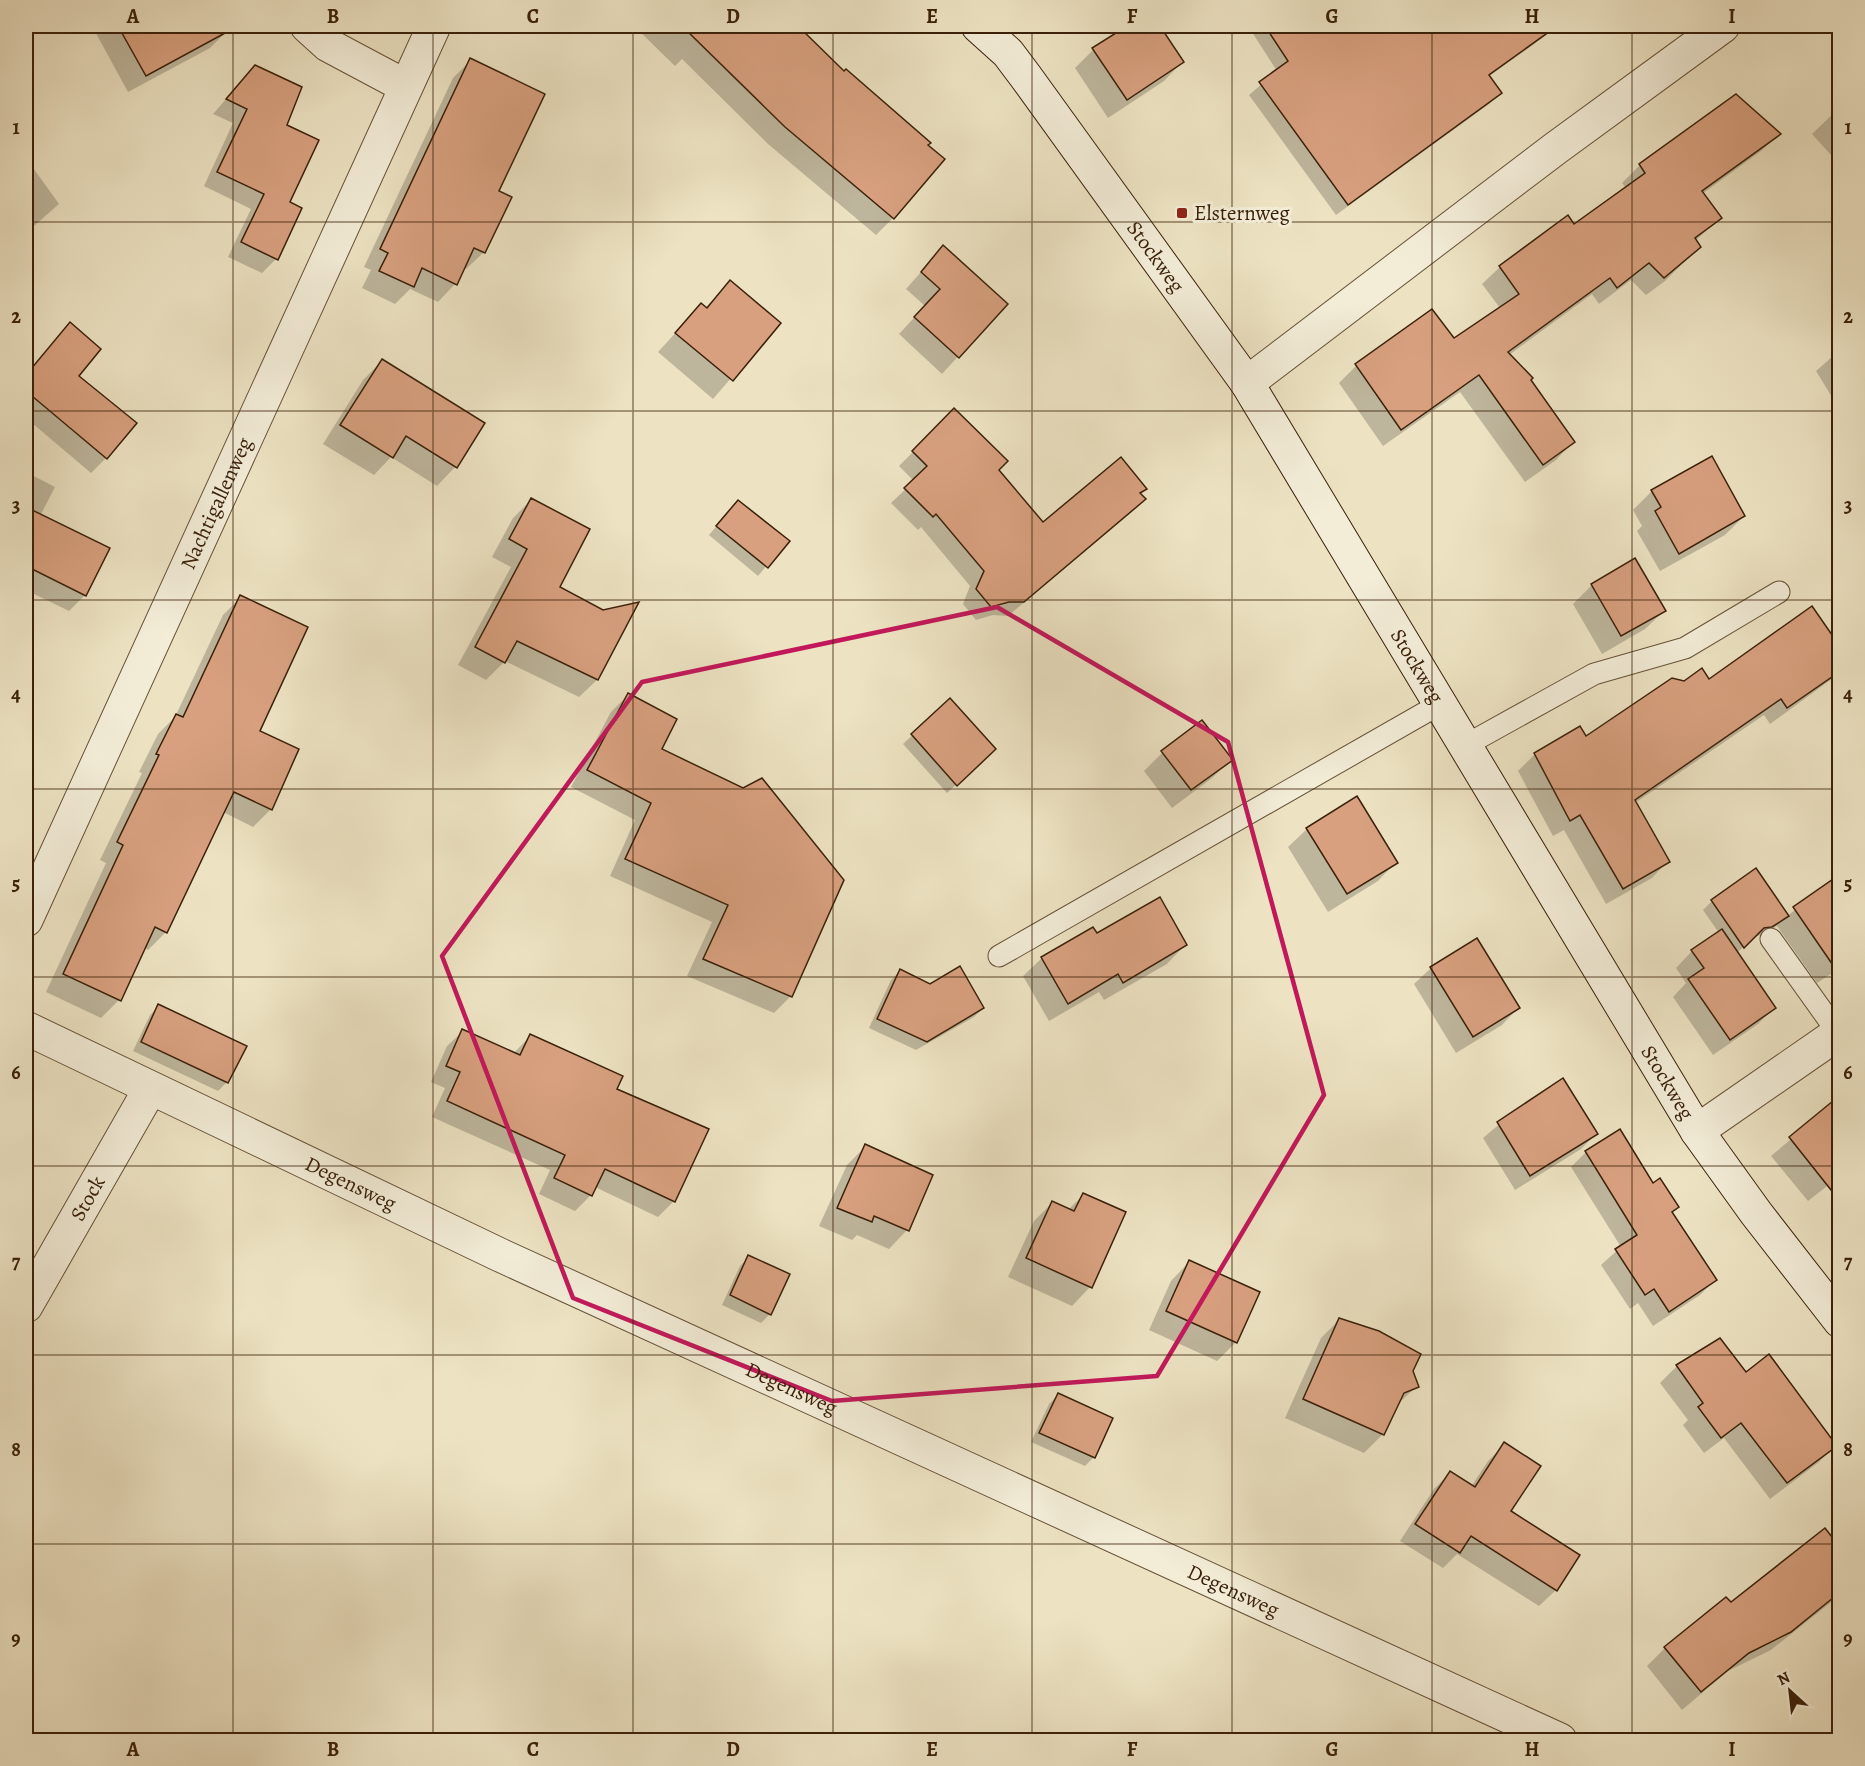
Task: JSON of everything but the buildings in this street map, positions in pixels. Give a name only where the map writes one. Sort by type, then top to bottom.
[{"type":"street","points":[[307,26],[328,45],[405,86]]},
{"type":"street","name":"Nachtigallenweg","points":[[26,920],[434,26]]},
{"type":"street","name":"Stockweg","points":[[978,26],[1008,53],[1247,383],[1697,1131],[1756,1213],[1839,1321]]},
{"type":"street","points":[[1247,383],[1556,148],[1724,26]]},
{"type":"street","name":"Degensweg","points":[[26,1028],[532,1270],[1560,1740]]},
{"type":"street","points":[[1697,1131],[1839,1032]]},
{"type":"street","name":"Stock","points":[[26,1306],[150,1089]]},
{"type":"lane","points":[[1466,745],[1594,674],[1685,648],[1779,592]]},
{"type":"lane","points":[[999,956],[1440,704]]},
{"type":"lane","points":[[1772,939],[1839,1032]]},
{"type":"highlighted area","points":[[997,607],[1228,742],[1324,1095],[1157,1376],[832,1401],[573,1298],[442,956],[642,682]]},
{"type":"place","name":"Elsternweg","points":[[1182,213]]}]
